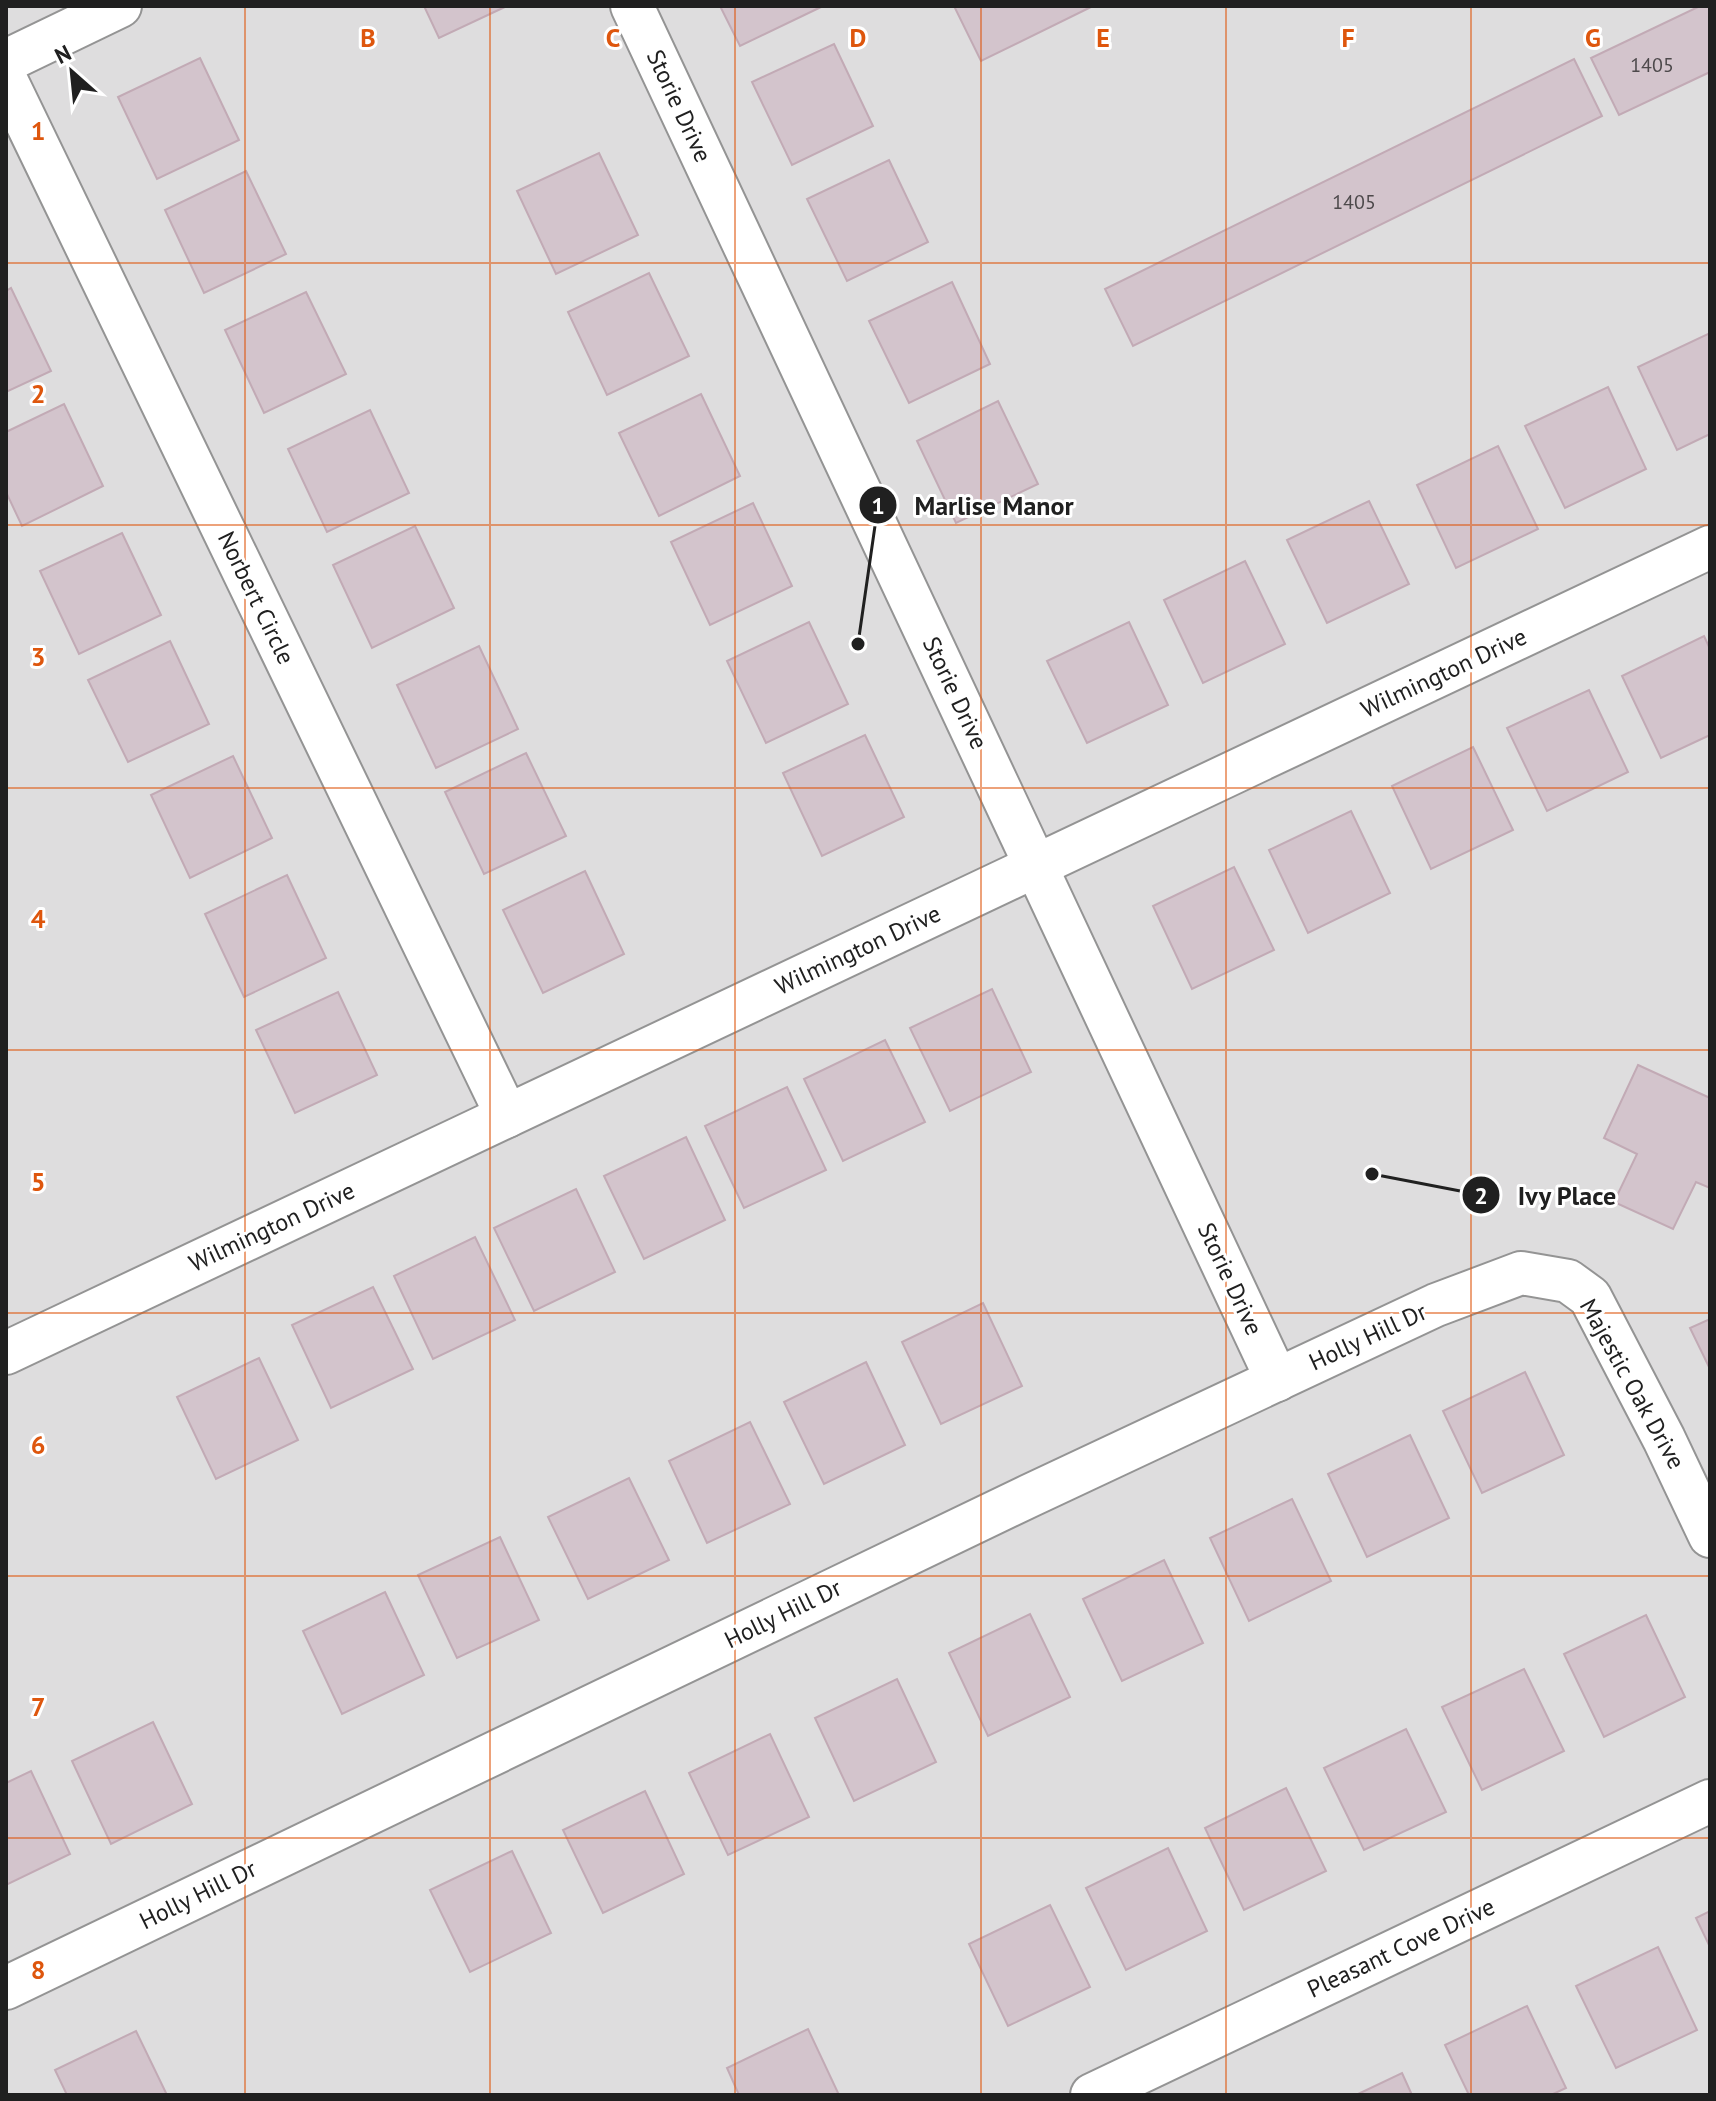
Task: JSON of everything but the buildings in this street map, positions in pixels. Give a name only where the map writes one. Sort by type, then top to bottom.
[{"type":"street","points":[[6,61],[120,6]]},
{"type":"street","name":"Storie Drive","points":[[632,6],[1277,1380]]},
{"type":"street","name":"Norbert Circle","points":[[6,80],[507,1116]]},
{"type":"street","name":"Wilmington Drive","points":[[6,1353],[1710,547]]},
{"type":"street","name":"Holly Hill Dr","points":[[6,1988],[1029,1496],[1436,1305],[1521,1273],[1568,1281]]},
{"type":"street","name":"Majestic Oak Drive","points":[[1568,1281],[1590,1297],[1664,1439],[1710,1536]]},
{"type":"street","name":"Pleasant Cove Drive","points":[[1092,2095],[1710,1801]]},
{"type":"shaded area","points":[[6,6],[1710,6],[1710,2095],[6,2095]]},
{"type":"place","name":"Marlise Manor","points":[[858,644]]},
{"type":"place","name":"Ivy Place","points":[[1372,1174]]}]
